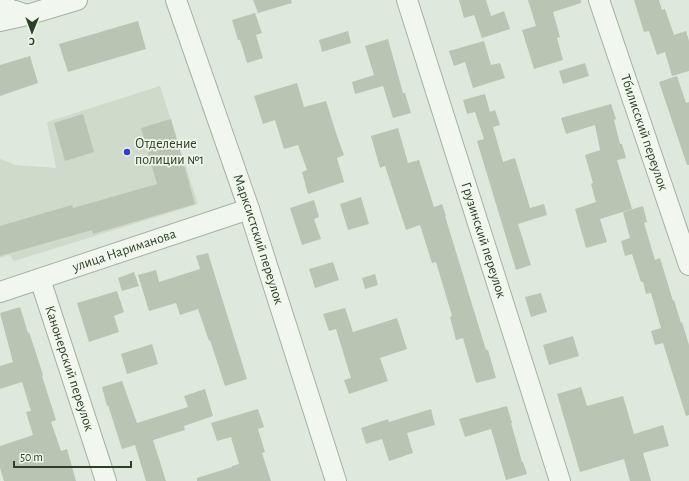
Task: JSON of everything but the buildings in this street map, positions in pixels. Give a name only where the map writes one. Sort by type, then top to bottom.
[{"type":"street","points":[[0,22],[77,0]]},
{"type":"street","name":"Марксистский переулок","points":[[176,0],[249,209],[336,481]]},
{"type":"street","name":"Грузинский переулок","points":[[407,0],[560,481]]},
{"type":"street","name":"Тбилисский переулок","points":[[599,0],[689,265]]},
{"type":"street","points":[[0,2],[9,9],[27,15]]},
{"type":"street","name":"улица Нариманова","points":[[0,292],[249,209]]},
{"type":"street","name":"Канонерский переулок","points":[[40,279],[106,481]]},
{"type":"shaded area","points":[[160,86],[198,204],[14,261],[10,255],[0,258],[0,159],[16,165],[56,168],[47,122]]},
{"type":"place","name":"Отделение полиции №1","points":[[127,152]]}]
